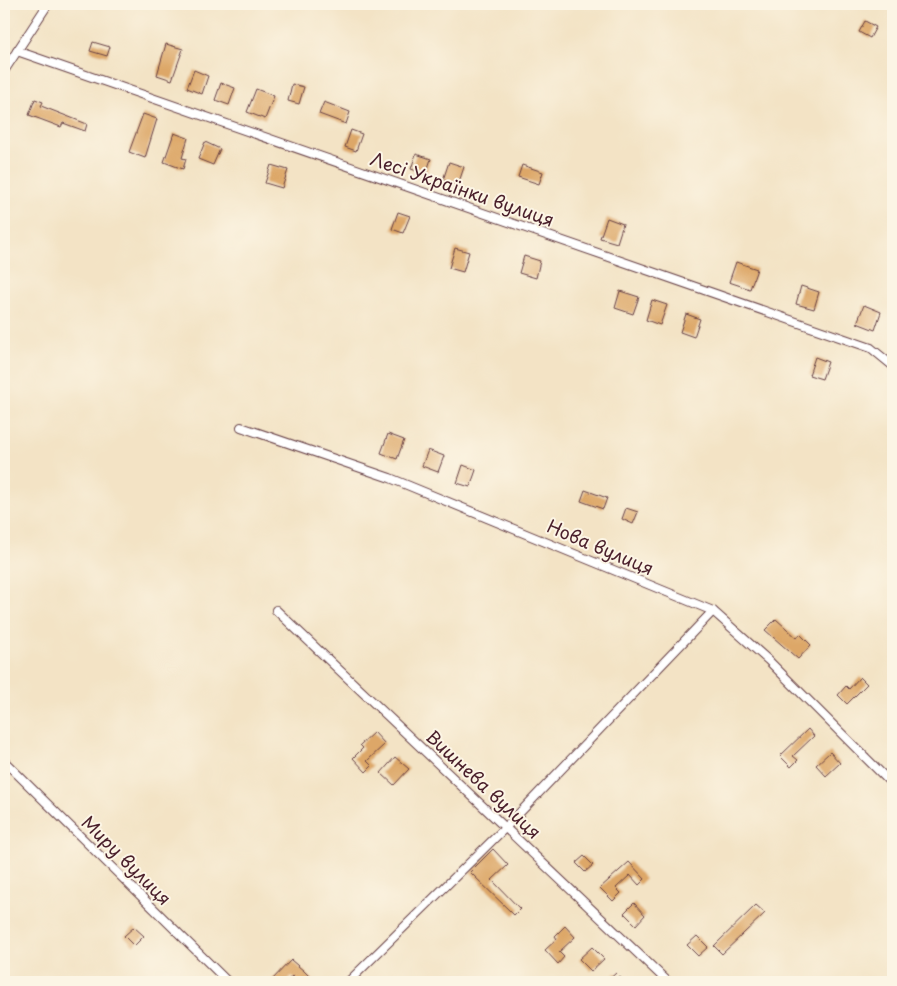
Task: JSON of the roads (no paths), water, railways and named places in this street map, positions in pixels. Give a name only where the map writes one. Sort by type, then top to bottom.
[{"type":"street","points":[[4,71],[48,4]]},
{"type":"street","name":"Лесі Українки вулиця","points":[[17,51],[871,348],[893,366]]},
{"type":"street","name":"Нова вулиця","points":[[241,427],[390,478],[713,612],[768,660],[893,785]]},
{"type":"street","name":"Вишнева вулиця","points":[[276,610],[668,982]]},
{"type":"street","points":[[348,982],[506,827],[713,612]]},
{"type":"street","name":"Миру вулиця","points":[[4,761],[228,982]]}]
